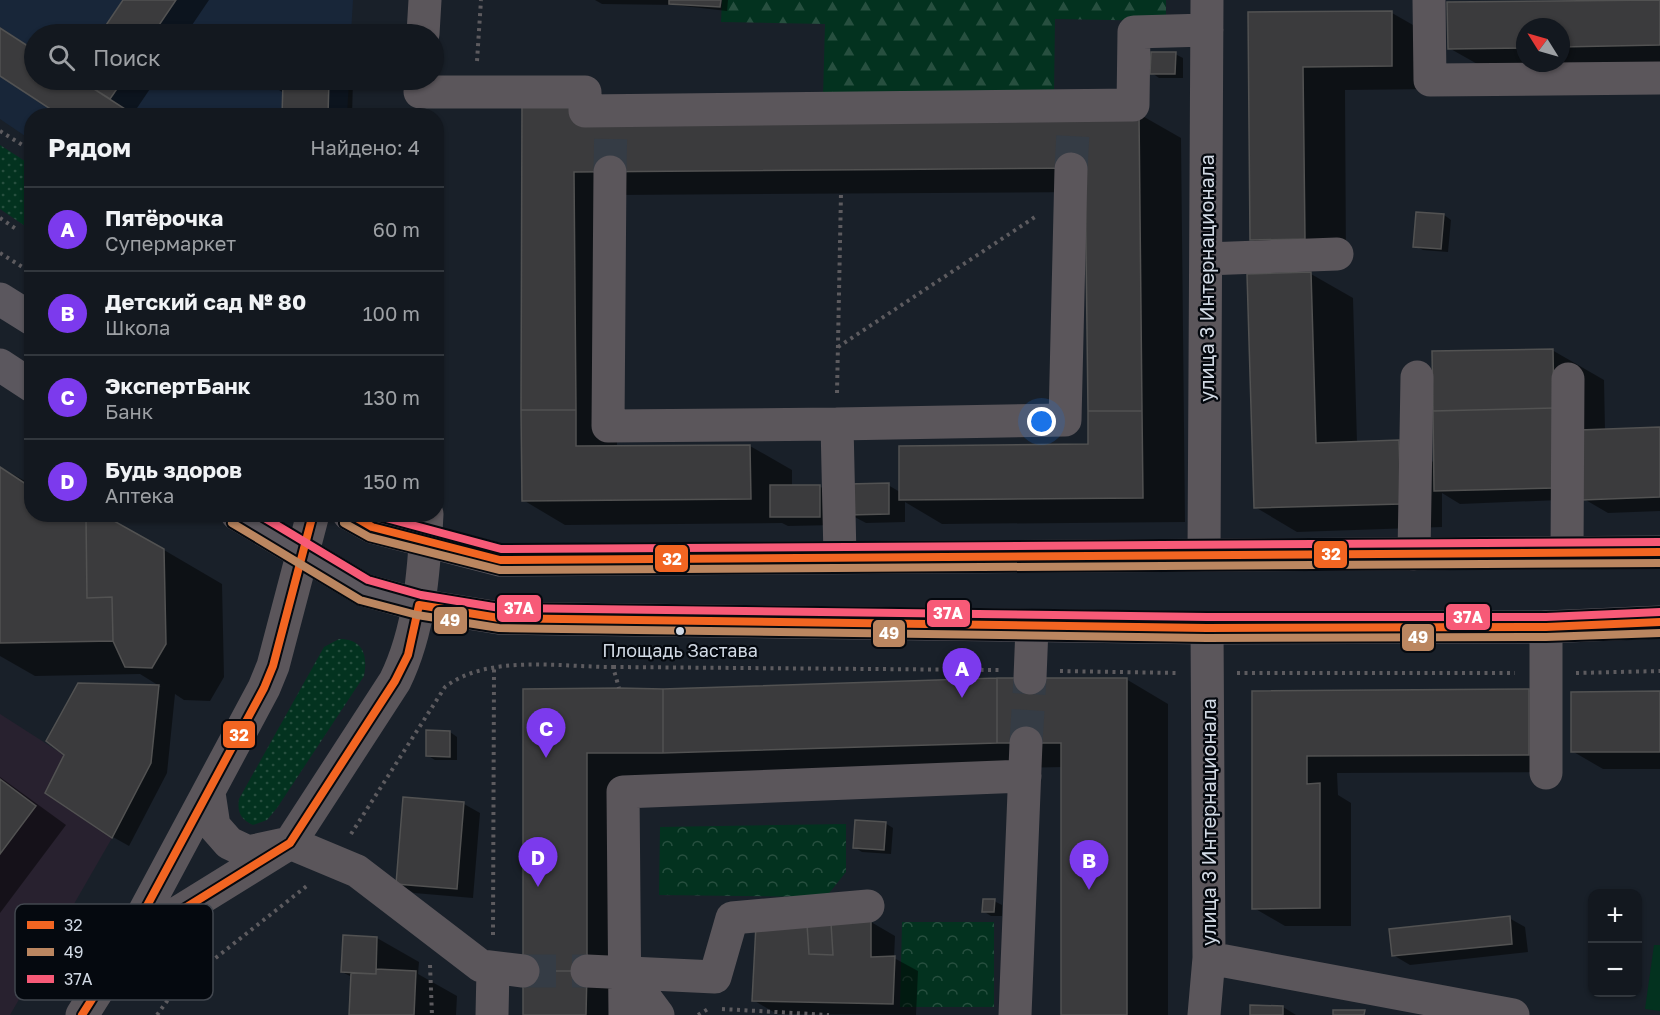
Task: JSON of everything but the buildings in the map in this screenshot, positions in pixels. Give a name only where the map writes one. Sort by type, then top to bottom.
[{"type":"main road","points":[[0,298],[24,314]]},
{"type":"main road","points":[[0,365],[24,381]]},
{"type":"main road","points":[[250,522],[364,590],[419,605],[499,618],[1207,628],[1546,627],[1660,622]]},
{"type":"main road","points":[[363,522],[372,527],[427,529],[500,560],[1660,552]]},
{"type":"street","points":[[424,24],[425,0]]},
{"type":"street","points":[[1429,0],[1430,80],[1660,78]]},
{"type":"street","points":[[420,96],[474,92],[585,92],[585,111],[611,113],[1074,110],[1133,105],[1134,32],[1207,15]]},
{"type":"street","name":"улица 3 Интернационала","points":[[1204,555],[1207,15]]},
{"type":"street","points":[[610,172],[608,426],[1065,420],[1071,181]]},
{"type":"street","points":[[1206,259],[1337,254]]},
{"type":"street","points":[[1414,554],[1417,377]]},
{"type":"street","points":[[1567,552],[1568,380]]},
{"type":"street","points":[[837,423],[840,556]]},
{"type":"street","points":[[149,904],[264,688],[273,666],[311,522]]},
{"type":"street","points":[[192,904],[290,843],[395,681],[408,655],[419,605],[427,529]]},
{"type":"street","points":[[1030,674],[1032,627]]},
{"type":"street","points":[[1546,627],[1546,773]]},
{"type":"street","name":"улица 3 Интернационала","points":[[1204,1015],[1209,958],[1207,628]]},
{"type":"street","points":[[1015,1015],[1026,742]]},
{"type":"street","points":[[625,1015],[623,792],[1025,776]]},
{"type":"street","points":[[209,793],[214,826],[229,843],[248,852],[290,843],[357,871],[481,966],[508,970],[492,1015]]},
{"type":"street","points":[[587,971],[715,977],[732,918],[868,906]]},
{"type":"street","points":[[1209,958],[1513,1015]]},
{"type":"street","points":[[626,972],[658,1015]]},
{"type":"street","points":[[82,1015],[92,1000]]},
{"type":"path","points":[[474,92],[481,0]]},
{"type":"path","points":[[0,131],[24,146]]},
{"type":"path","points":[[838,347],[1071,181]]},
{"type":"path","points":[[837,423],[841,193]]},
{"type":"path","points":[[0,218],[16,229]]},
{"type":"path","points":[[0,253],[24,268]]},
{"type":"path","points":[[213,960],[324,873],[445,687],[460,676],[494,666],[1030,674],[1660,671]]},
{"type":"path","points":[[494,666],[508,970]]},
{"type":"path","points":[[613,667],[619,688]]},
{"type":"path","points":[[432,1015],[429,968],[442,935]]},
{"type":"path","points":[[157,1015],[168,1000]]},
{"type":"path","points":[[698,1015],[709,1008]]},
{"type":"path","points":[[721,1009],[829,1015]]},
{"type":"shaded area","points":[[0,0],[353,0],[352,24],[24,24],[24,90],[348,90],[347,108],[24,108],[24,135],[0,119]]},
{"type":"shaded area","points":[[0,714],[64,755],[45,793],[112,838],[74,904],[15,904],[15,1000],[19,1000],[10,1015],[0,1015]]},
{"type":"green space","points":[[722,0],[1166,0],[1166,21],[1055,19],[1054,93],[823,96],[825,24],[721,22]]},
{"type":"green space","points":[[0,145],[24,160],[24,225],[0,209]]},
{"type":"green space","points":[[339,639],[359,645],[365,661],[364,676],[277,808],[267,820],[253,825],[241,815],[239,799],[324,647]]},
{"type":"green space","points":[[846,824],[846,872],[826,897],[659,895],[660,827]]},
{"type":"green space","points":[[902,922],[994,922],[994,1007],[900,1007]]},
{"type":"green space","points":[[1654,945],[1660,945],[1660,1011],[1645,1009]]},
{"type":"tunnel","points":[[1071,169],[1074,114]]},
{"type":"tunnel","points":[[610,172],[611,117]]},
{"type":"tunnel","points":[[1026,743],[1030,678]]},
{"type":"tunnel","points":[[523,971],[587,971]]},
{"type":"transit line","name":"37А","points":[[271,522],[368,580],[421,595],[500,608],[1207,617],[1546,617],[1660,612]]},
{"type":"transit line","name":"32","points":[[148,904],[264,688],[273,666],[311,522]]},
{"type":"transit line","name":"32","points":[[364,522],[372,527],[500,560],[1660,552]]},
{"type":"transit line","name":"37А","points":[[401,522],[501,549],[1660,542]]},
{"type":"transit line","name":"49","points":[[232,523],[360,600],[417,615],[499,628],[1207,638],[1546,637],[1660,633]]},
{"type":"transit line","name":"49","points":[[344,523],[369,537],[500,570],[1660,563]]},
{"type":"transit line","name":"32","points":[[192,904],[290,843],[395,681],[408,655],[419,605],[499,618],[1207,628],[1546,627],[1660,622]]},
{"type":"transit line","name":"32","points":[[82,1015],[92,1000]]},
{"type":"place","name":"Площадь Застава","points":[[680,631]]},
{"type":"place","name":"Пятёрочка","points":[[962,698]]},
{"type":"place","name":"ЭкспертБанк","points":[[546,758]]},
{"type":"place","name":"Будь здоров","points":[[538,887]]},
{"type":"place","name":"Детский сад № 80","points":[[1089,890]]}]
